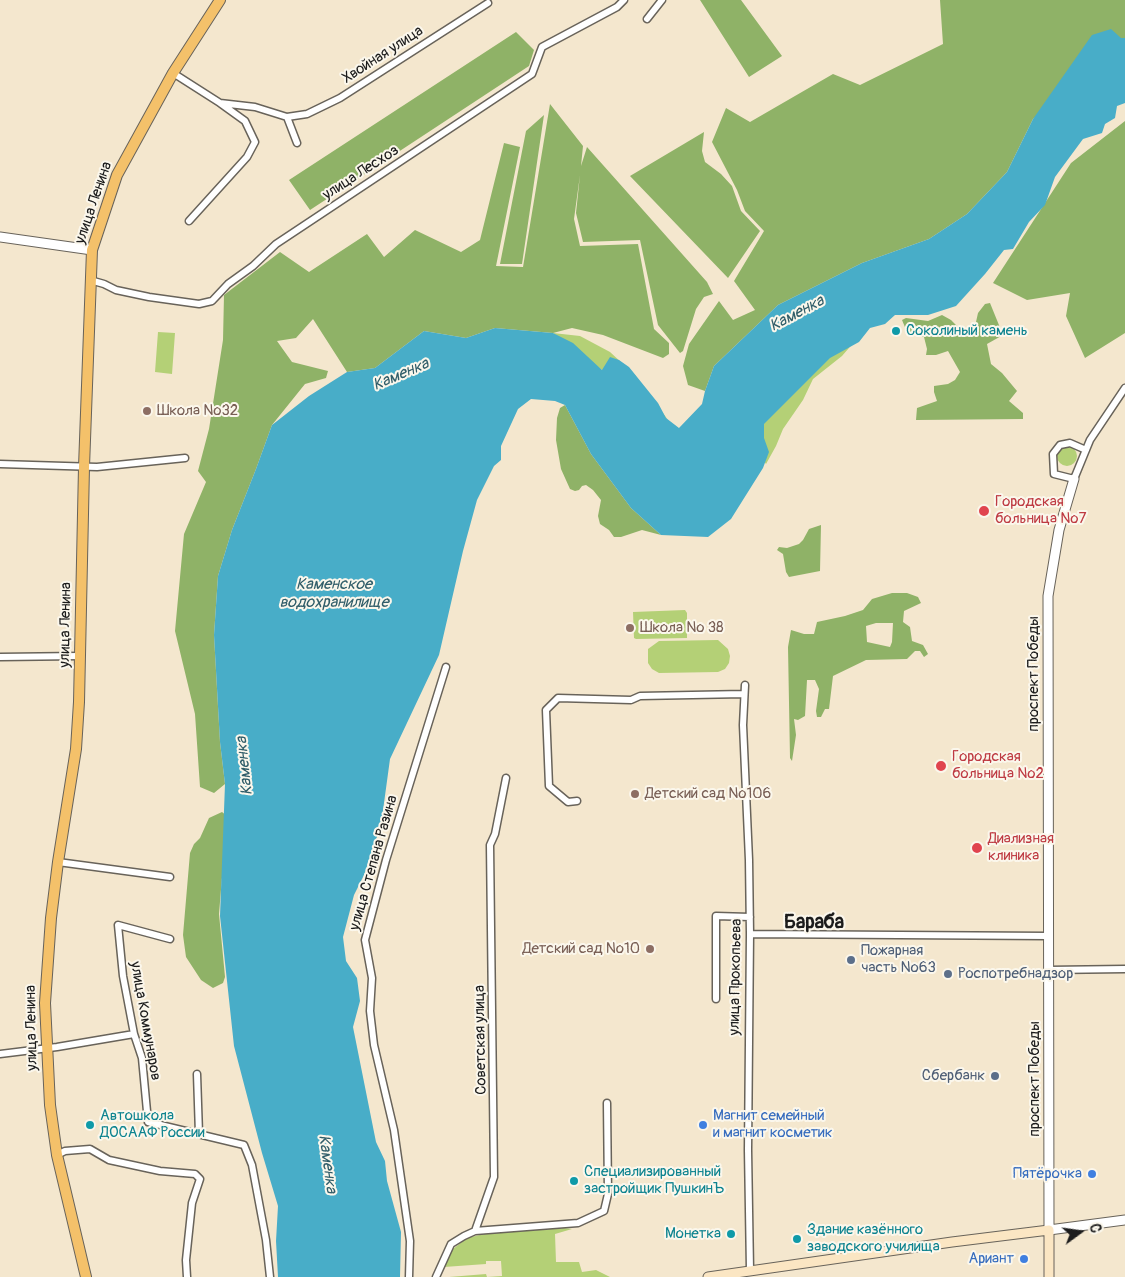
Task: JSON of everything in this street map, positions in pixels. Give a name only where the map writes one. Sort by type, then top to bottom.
[{"type":"main road","name":"улица Ленина","points":[[86,1277],[57,1155],[50,1105],[44,1003],[51,918],[76,749],[79,702],[84,466],[92,250],[117,175],[173,73],[220,0]]},
{"type":"main road","points":[[708,1277],[751,1274],[947,1242],[1049,1230]]},
{"type":"main road","name":"проспект Победы","points":[[1049,1230],[1049,1277]]},
{"type":"street","name":"улица Лесхоз","points":[[90,280],[116,290],[149,298],[199,304],[212,301],[228,284],[253,266],[276,244],[532,74],[542,47],[617,7],[624,0]]},
{"type":"street","points":[[647,19],[662,0]]},
{"type":"street","name":"Хвойная улица","points":[[287,117],[307,114],[340,98],[488,3]]},
{"type":"street","points":[[173,73],[245,121],[255,142],[247,157],[189,221]]},
{"type":"street","points":[[220,103],[255,107],[287,117],[297,142]]},
{"type":"street","points":[[0,237],[92,250]]},
{"type":"street","name":"проспект Победы","points":[[1049,1230],[1048,596],[1059,530],[1074,479],[1095,433],[1125,388]]},
{"type":"street","points":[[1074,479],[1054,474],[1053,454],[1060,445],[1070,443],[1086,450]]},
{"type":"street","points":[[0,464],[97,467],[185,458]]},
{"type":"street","points":[[0,657],[80,656]]},
{"type":"street","name":"улица Степана Разина","points":[[409,1277],[410,1241],[394,1130],[374,1046],[370,1011],[372,978],[365,940],[386,860],[446,667]]},
{"type":"street","name":"улица Прокопьева","points":[[744,685],[743,725],[750,917],[748,1150],[751,1274]]},
{"type":"street","points":[[577,801],[568,802],[549,786],[546,710],[558,698],[631,700],[640,696],[744,694]]},
{"type":"street","name":"Советская улица","points":[[475,1231],[494,1177],[495,1112],[490,845],[495,834],[506,778]]},
{"type":"street","points":[[58,862],[170,877]]},
{"type":"street","points":[[716,999],[716,916],[750,917]]},
{"type":"street","name":"улица Коммунаров","points":[[170,939],[118,925],[123,976],[134,1034],[142,1058],[148,1122],[244,1145],[253,1174],[266,1240],[270,1277]]},
{"type":"street","points":[[750,934],[1048,936]]},
{"type":"street","points":[[1049,970],[1125,970]]},
{"type":"street","points":[[0,1054],[134,1034]]},
{"type":"street","points":[[197,1074],[199,1134]]},
{"type":"street","points":[[436,1277],[451,1244],[475,1231],[578,1223],[604,1211],[608,1194],[607,1103]]},
{"type":"street","points":[[57,1155],[65,1151],[90,1149],[109,1160],[160,1171],[195,1174],[200,1179],[192,1203],[186,1260],[187,1277]]},
{"type":"street","points":[[1049,1230],[1125,1220]]},
{"type":"green space","points":[[700,0],[741,0],[782,56],[749,77]]},
{"type":"green space","points":[[940,0],[1125,0],[1125,38],[1121,38],[1033,119],[1007,172],[967,214],[929,239],[862,263],[778,305],[714,366],[705,391],[688,385],[683,366],[689,344],[719,301],[733,320],[755,310],[734,281],[764,231],[745,211],[737,190],[712,142],[726,108],[750,122],[833,74],[860,85],[943,44]]},
{"type":"green space","points":[[516,32],[534,50],[529,66],[310,210],[289,180]]},
{"type":"green space","points":[[550,104],[583,146],[581,166],[587,147],[707,282],[713,294],[704,297],[696,309],[683,351],[680,353],[658,325],[640,240],[583,242],[576,213],[580,175],[574,219],[580,246],[638,244],[654,329],[669,343],[669,354],[663,358],[603,335],[572,328],[553,333],[495,328],[466,338],[424,331],[375,368],[347,372],[313,319],[296,338],[277,341],[292,362],[328,371],[326,378],[305,384],[272,425],[232,530],[218,576],[214,635],[220,742],[225,784],[214,793],[200,787],[195,714],[175,631],[184,534],[206,482],[198,471],[209,429],[223,340],[224,295],[280,252],[309,272],[367,234],[384,257],[415,230],[461,252],[480,240],[504,143],[520,147],[496,266],[523,267]]},
{"type":"green space","points":[[544,115],[522,264],[500,264],[526,131]]},
{"type":"green space","points":[[1125,121],[1125,333],[1085,358],[1066,316],[1070,293],[1027,300],[993,283],[1071,163]]},
{"type":"green space","points":[[704,132],[702,151],[705,162],[721,174],[732,186],[741,211],[760,231],[728,278],[630,176]]},
{"type":"green space","points":[[990,303],[1003,335],[987,344],[991,364],[1002,373],[1017,391],[1009,401],[1023,413],[1023,419],[916,420],[917,408],[937,401],[934,386],[948,384],[955,380],[960,372],[948,351],[936,355],[926,355],[927,349],[924,337],[907,332],[902,320],[906,318],[928,321],[942,315],[951,320],[964,333],[976,322],[978,313],[985,304]]},
{"type":"green space","points":[[158,332],[175,333],[172,374],[155,372]]},
{"type":"green space","points":[[553,333],[580,336],[610,352],[635,375],[668,420]]},
{"type":"green space","points":[[855,341],[842,356],[813,379],[803,400],[783,429],[766,464],[763,460],[763,420],[823,360]]},
{"type":"green space","points":[[565,405],[591,454],[631,508],[661,535],[642,530],[621,537],[614,537],[609,530],[600,524],[598,516],[601,500],[593,490],[586,485],[575,491],[570,489],[561,469],[556,440],[557,418],[560,408]]},
{"type":"green space","points":[[1067,446],[1074,449],[1077,456],[1074,463],[1067,466],[1060,463],[1057,456],[1060,449]]},
{"type":"green space","points":[[821,525],[820,571],[789,577],[786,572],[783,554],[777,550],[779,547],[787,548],[799,544],[809,529]]},
{"type":"green space","points":[[892,593],[907,593],[918,597],[921,603],[904,611],[903,622],[910,627],[912,641],[923,645],[928,654],[924,657],[920,651],[915,651],[907,659],[866,660],[833,676],[829,709],[825,709],[821,717],[817,717],[816,711],[819,689],[815,680],[807,680],[805,716],[798,720],[794,719],[796,735],[792,761],[790,758],[788,647],[791,630],[804,634],[814,634],[817,622],[863,610],[872,599]],"holes":[[[876,623],[893,623],[890,647],[867,642],[866,626]]]},
{"type":"green space","points":[[685,610],[687,613],[687,638],[634,638],[633,612]]},
{"type":"green space","points":[[718,640],[728,649],[730,656],[729,663],[725,669],[718,672],[659,673],[652,669],[648,663],[648,649],[659,641]]},
{"type":"green space","points":[[222,812],[227,816],[219,914],[225,977],[223,983],[213,988],[201,980],[186,957],[183,935],[190,853],[194,844],[200,838],[209,818]]},
{"type":"green space","points":[[564,1228],[572,1229],[555,1234],[556,1262],[579,1262],[582,1272],[596,1270],[610,1277],[487,1277],[502,1276],[501,1261],[486,1261],[486,1264],[444,1267],[453,1249],[467,1238],[484,1234]]},
{"type":"green space","points":[[486,1274],[487,1277],[449,1277]]},
{"type":"water","name":"Каменское водохранилище","points":[[1111,29],[1121,38],[1125,38],[1125,103],[1117,106],[1115,118],[1105,124],[1102,133],[1083,139],[1055,177],[1045,205],[1029,222],[1013,249],[1004,250],[956,306],[928,315],[895,315],[885,324],[870,328],[859,342],[830,358],[764,424],[764,438],[769,452],[763,468],[731,519],[708,537],[661,535],[631,508],[591,454],[565,405],[555,401],[531,399],[518,409],[501,446],[501,460],[494,466],[477,500],[439,655],[390,759],[381,825],[364,875],[354,895],[343,937],[346,961],[357,978],[360,1001],[353,1027],[376,1142],[385,1161],[387,1181],[401,1232],[400,1277],[278,1277],[276,1241],[278,1206],[234,1046],[220,916],[225,784],[220,742],[214,635],[218,576],[232,530],[272,425],[309,396],[347,372],[375,368],[424,331],[466,338],[495,328],[553,333],[573,343],[602,370],[610,357],[619,360],[629,367],[658,403],[666,418],[679,428],[702,404],[714,366],[778,305],[862,263],[929,239],[967,214],[1007,172],[1033,119],[1092,35]]},
{"type":"place","name":"Соколиный камень","points":[[896,331]]},
{"type":"place","name":"Школа №32","points":[[147,411]]},
{"type":"place","name":"Городская больница №7","points":[[984,511]]},
{"type":"place","name":"Школа № 38","points":[[630,628]]},
{"type":"place","name":"Городская больница №2","points":[[941,766]]},
{"type":"place","name":"Детский сад №106","points":[[635,794]]},
{"type":"place","name":"Диализная клиника","points":[[977,848]]},
{"type":"place","name":"Детский сад №10","points":[[650,949]]},
{"type":"place","name":"Пожарная часть №63","points":[[851,960]]},
{"type":"place","name":"Роспотребнадзор","points":[[948,974]]},
{"type":"place","name":"Сбербанк","points":[[995,1076]]},
{"type":"place","name":"Автошкола ДОСААФ России","points":[[90,1125]]},
{"type":"place","name":"Магнит семейный и магнит косметик","points":[[703,1125]]},
{"type":"place","name":"Пятёрочка","points":[[1092,1174]]},
{"type":"place","name":"Специализированный застройщик ПушкинЪ","points":[[574,1181]]},
{"type":"place","name":"Монетка","points":[[731,1234]]},
{"type":"place","name":"Здание казённого заводского училища","points":[[797,1239]]},
{"type":"place","name":"Ариант","points":[[1024,1259]]},
{"type":"district","name":"Бараба","points":[[814,923]]},
{"type":"water label","name":"Каменка","points":[[797,314]]},
{"type":"water label","name":"Каменка","points":[[401,375]]},
{"type":"water label","name":"Каменка","points":[[245,766]]},
{"type":"water label","name":"Каменка","points":[[327,1164]]}]
